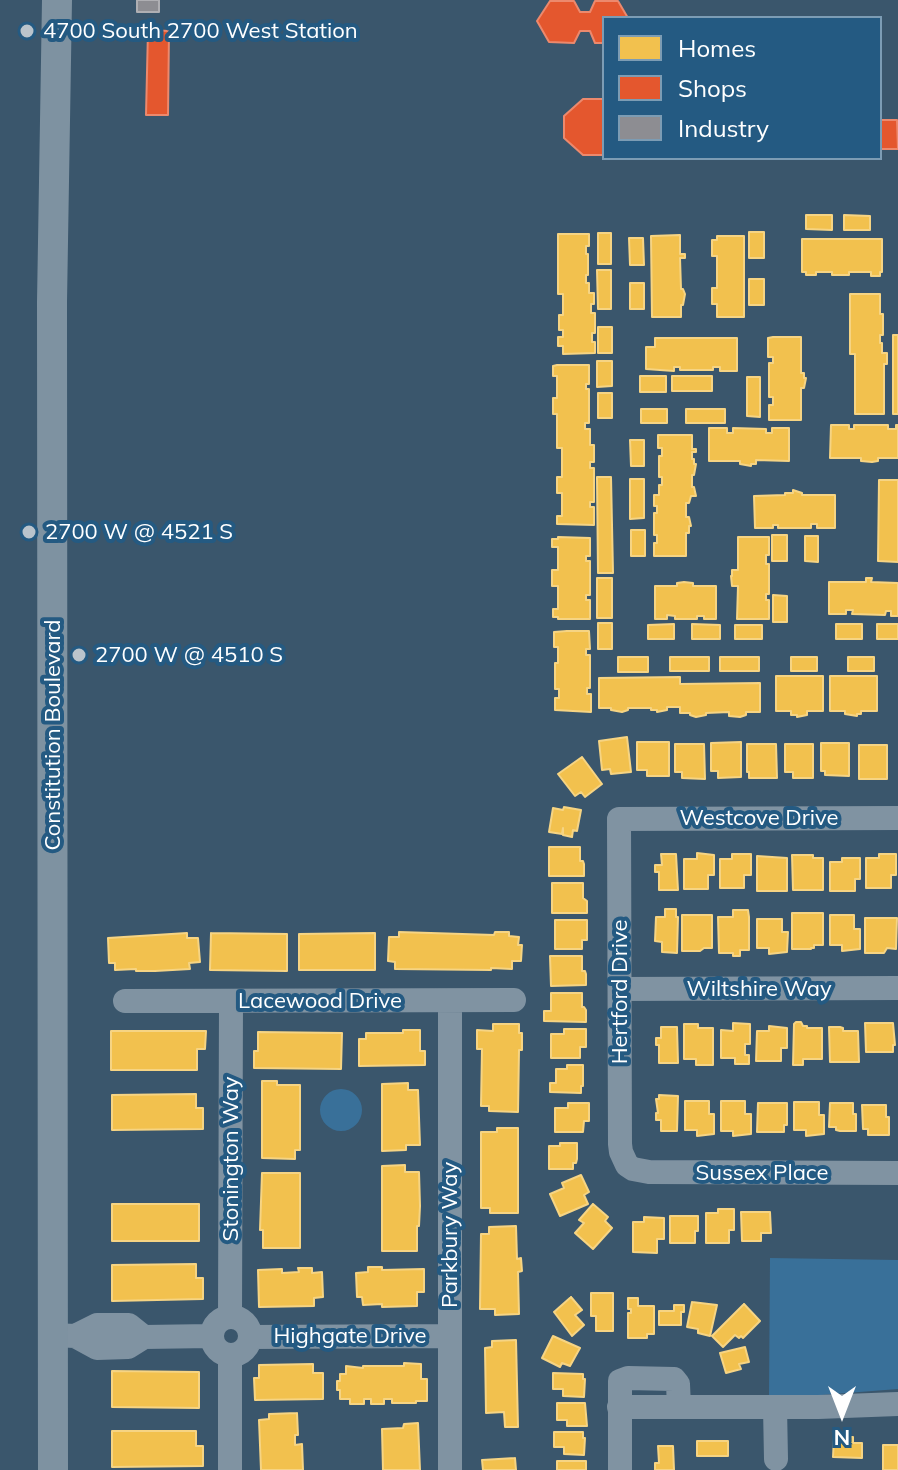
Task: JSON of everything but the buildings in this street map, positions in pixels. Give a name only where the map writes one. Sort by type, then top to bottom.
[{"type":"main road","name":"Constitution Boulevard","points":[[53,1470],[64,1335],[52,302],[57,0]]},
{"type":"street","name":"Westcove Drive","points":[[619,819],[898,818]]},
{"type":"street","name":"Hertford Drive","points":[[619,819],[620,1144],[627,1165]]},
{"type":"street","name":"Wiltshire Way","points":[[620,989],[898,988]]},
{"type":"street","name":"Lacewood Drive","points":[[125,1001],[514,1000]]},
{"type":"street","name":"Stonington Way","points":[[230,1317],[231,1001]]},
{"type":"street","name":"Parkbury Way","points":[[450,1001],[450,1470]]},
{"type":"street","name":"Sussex Place","points":[[627,1165],[649,1172],[898,1173]]},
{"type":"street","points":[[230,1317],[241,1319],[250,1332],[246,1349],[239,1354],[230,1355],[217,1350],[211,1336],[216,1324],[230,1317]]},
{"type":"street","points":[[64,1335],[97,1325],[129,1325],[144,1337],[211,1336]]},
{"type":"street","name":"Highgate Drive","points":[[250,1337],[450,1336]]},
{"type":"street","points":[[230,1355],[230,1470]]},
{"type":"street","points":[[620,1470],[619,1407],[898,1404]]},
{"type":"street","points":[[775,1407],[776,1459]]},
{"type":"shaded area","points":[[341,1089],[356,1095],[362,1110],[356,1125],[341,1131],[326,1125],[320,1110],[326,1095]]},
{"type":"shaded area","points":[[770,1258],[898,1260],[898,1389],[769,1397]]},
{"type":"place","name":"4700 South 2700 West Station","points":[[27,31]]},
{"type":"place","name":"2700 W @ 4521 S","points":[[29,532]]},
{"type":"place","name":"2700 W @ 4510 S","points":[[79,655]]}]
